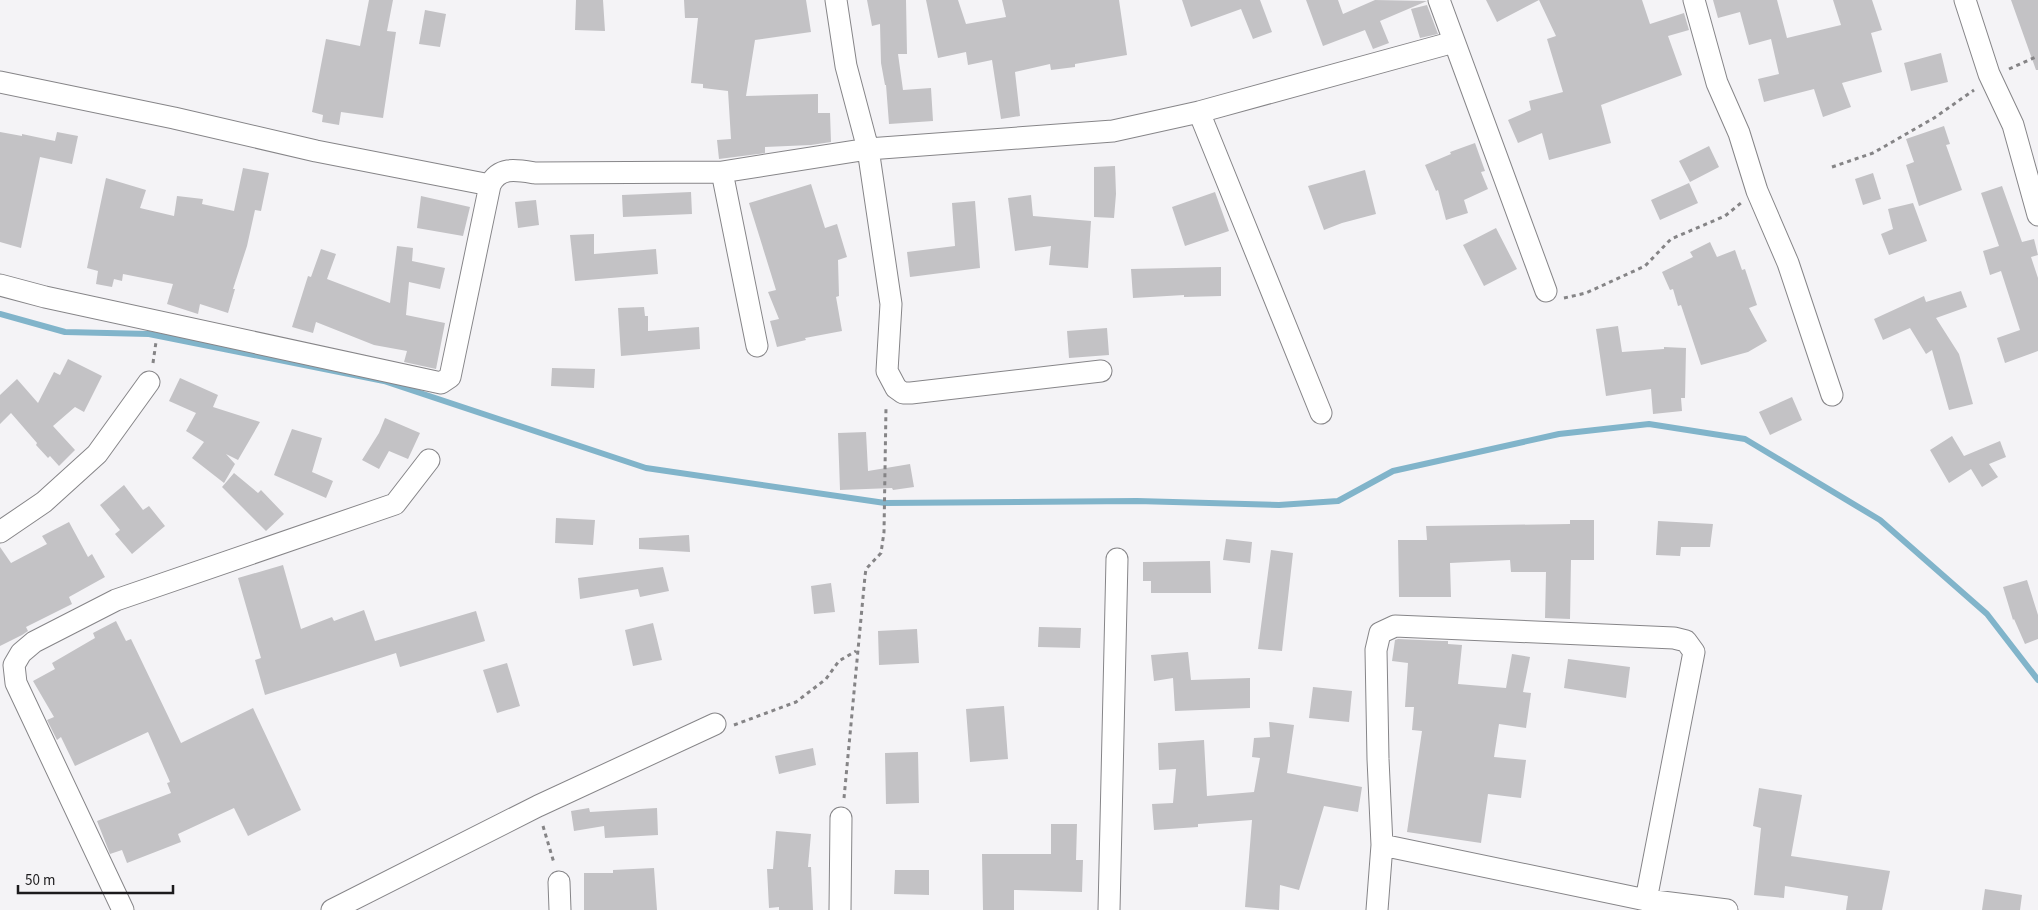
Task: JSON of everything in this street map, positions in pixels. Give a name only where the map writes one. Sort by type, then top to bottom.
[{"type":"street","points":[[836,0],[846,66],[868,149],[891,304],[887,371],[896,388],[903,393],[911,393],[1101,371]]},
{"type":"street","points":[[1439,0],[1546,291]]},
{"type":"street","points":[[1694,0],[1717,83],[1740,133],[1757,191],[1788,263],[1832,395]]},
{"type":"street","points":[[1965,0],[1992,80],[2013,125],[2038,215]]},
{"type":"street","points":[[0,285],[45,298],[441,383],[450,377],[490,185],[493,177],[500,172],[508,170],[545,173],[722,172],[868,149],[1113,131],[1199,112],[1454,42]]},
{"type":"street","points":[[0,82],[174,118],[316,151],[490,185]]},
{"type":"street","points":[[1199,112],[1321,413]]},
{"type":"street","points":[[722,172],[757,346]]},
{"type":"street","points":[[0,532],[44,502],[97,454],[149,382]]},
{"type":"street","points":[[123,910],[16,683],[14,665],[21,653],[34,642],[116,600],[395,504],[429,460]]},
{"type":"street","points":[[1109,910],[1117,559]]},
{"type":"street","points":[[1377,910],[1382,846],[1376,650],[1380,632],[1395,626],[1686,640],[1694,652],[1646,900]]},
{"type":"street","points":[[332,910],[538,806],[715,724]]},
{"type":"street","points":[[840,910],[841,818]]},
{"type":"street","points":[[1382,846],[1646,900],[1727,910]]},
{"type":"street","points":[[559,882],[560,910]]},
{"type":"path","points":[[1832,167],[1873,153],[1934,118],[1964,96],[2018,64],[2038,56]]},
{"type":"path","points":[[1546,291],[1553,297],[1568,298],[1577,296],[1637,270],[1645,266],[1671,239],[1725,216],[1757,191]]},
{"type":"path","points":[[841,818],[847,784],[857,650],[866,569],[881,553],[884,532],[886,406]]},
{"type":"path","points":[[715,724],[731,726],[796,702],[826,679],[838,661],[857,650]]},
{"type":"path","points":[[538,806],[559,882]]},
{"type":"building","points":[[369,0],[393,0],[387,31],[396,32],[383,118],[341,112],[339,125],[322,122],[323,115],[312,112],[326,39],[360,46]]},
{"type":"building","points":[[576,0],[603,0],[605,31],[575,30]]},
{"type":"building","points":[[684,0],[806,0],[811,32],[755,40],[746,96],[818,94],[818,113],[830,113],[831,142],[765,147],[765,153],[719,159],[717,140],[731,139],[728,91],[703,88],[703,84],[691,83],[698,18],[685,18]]},
{"type":"building","points":[[867,0],[906,0],[907,54],[898,54],[903,90],[931,88],[933,121],[889,124],[886,85],[881,63],[880,24],[872,26]]},
{"type":"building","points":[[926,0],[958,0],[966,24],[1006,17],[1002,0],[1119,0],[1127,55],[1075,64],[1075,67],[1051,70],[1050,64],[1015,72],[1020,116],[1001,119],[992,60],[968,65],[966,52],[938,58]]},
{"type":"building","points":[[1182,0],[1260,0],[1272,32],[1253,39],[1241,9],[1191,27]]},
{"type":"building","points":[[1306,0],[1338,0],[1343,14],[1375,0],[1427,1],[1380,21],[1389,43],[1373,49],[1365,30],[1323,46]]},
{"type":"building","points":[[1486,0],[1539,0],[1497,22]]},
{"type":"building","points":[[1539,0],[1642,0],[1650,24],[1684,13],[1689,30],[1668,36],[1682,75],[1601,105],[1611,143],[1549,160],[1542,133],[1518,143],[1508,120],[1531,110],[1529,101],[1563,92],[1547,39],[1556,36]]},
{"type":"building","points":[[1713,0],[1777,0],[1787,38],[1841,25],[1833,0],[1872,0],[1882,30],[1871,33],[1882,72],[1842,83],[1851,107],[1823,117],[1814,89],[1764,102],[1758,79],[1779,74],[1771,39],[1749,45],[1740,12],[1718,18]]},
{"type":"building","points":[[2011,0],[2038,0],[2038,70],[2036,70]]},
{"type":"building","points":[[1427,5],[1438,34],[1420,38],[1411,9]]},
{"type":"building","points":[[425,10],[446,14],[440,47],[419,44]]},
{"type":"building","points":[[1941,53],[1948,82],[1911,91],[1904,63]]},
{"type":"building","points":[[1944,126],[1950,144],[1946,145],[1962,190],[1919,206],[1906,165],[1914,162],[1906,139]]},
{"type":"building","points":[[0,132],[22,136],[22,134],[55,141],[57,132],[78,136],[72,164],[40,157],[21,248],[0,242]]},
{"type":"building","points":[[1475,143],[1485,171],[1481,172],[1488,189],[1464,200],[1468,213],[1446,220],[1438,190],[1436,191],[1425,165],[1451,154],[1450,152]]},
{"type":"building","points":[[1709,146],[1719,167],[1690,182],[1679,161]]},
{"type":"building","points":[[1115,166],[1116,194],[1114,218],[1094,217],[1094,167]]},
{"type":"building","points":[[243,168],[269,173],[261,211],[255,210],[228,313],[200,304],[198,314],[167,304],[173,284],[123,274],[122,281],[114,279],[112,287],[96,284],[98,271],[87,268],[106,178],[146,190],[140,208],[174,216],[177,196],[203,199],[202,204],[234,211]]},
{"type":"building","points":[[1365,170],[1376,214],[1324,230],[1308,186]]},
{"type":"building","points":[[1873,173],[1881,199],[1863,205],[1855,179]]},
{"type":"building","points":[[1689,183],[1698,203],[1660,220],[1651,200]]},
{"type":"building","points":[[811,184],[825,228],[837,224],[847,257],[838,260],[839,296],[836,297],[842,331],[805,338],[806,340],[777,347],[770,321],[779,319],[768,292],[776,290],[749,203]]},
{"type":"building","points":[[2002,186],[2022,242],[2034,239],[2038,255],[2031,257],[2038,278],[2038,351],[2005,363],[1997,338],[2020,330],[2001,271],[1990,275],[1983,251],[1999,246],[1981,193]]},
{"type":"building","points":[[691,192],[692,214],[623,217],[622,195]]},
{"type":"building","points":[[1215,192],[1229,231],[1185,246],[1172,207]]},
{"type":"building","points":[[1031,195],[1033,216],[1091,221],[1088,268],[1049,265],[1051,246],[1015,251],[1008,198]]},
{"type":"building","points":[[421,196],[470,207],[463,236],[417,228]]},
{"type":"building","points":[[536,200],[539,225],[518,228],[515,202]]},
{"type":"building","points":[[975,201],[980,268],[910,277],[907,252],[955,246],[952,203]]},
{"type":"building","points":[[1913,203],[1927,241],[1889,255],[1881,234],[1893,229],[1888,209]]},
{"type":"building","points":[[1496,228],[1517,269],[1484,286],[1463,245]]},
{"type":"building","points":[[594,234],[594,254],[656,249],[658,274],[575,281],[570,235]]},
{"type":"building","points":[[1710,242],[1717,257],[1735,250],[1742,270],[1745,269],[1757,305],[1749,308],[1767,341],[1748,352],[1701,365],[1681,305],[1678,306],[1673,289],[1670,290],[1662,272],[1693,257],[1690,252]]},
{"type":"building","points":[[397,246],[413,248],[412,261],[445,268],[440,289],[409,282],[406,315],[445,323],[436,369],[404,362],[407,351],[374,345],[316,322],[313,333],[292,327],[308,276],[311,277],[321,249],[336,254],[327,279],[390,303]]},
{"type":"building","points":[[1221,267],[1221,296],[1184,297],[1184,295],[1133,298],[1131,269]]},
{"type":"building","points":[[1961,291],[1967,307],[1936,318],[1959,354],[1973,404],[1949,410],[1932,350],[1926,354],[1910,328],[1883,340],[1874,319],[1924,296],[1926,302]]},
{"type":"building","points":[[644,307],[645,316],[648,316],[648,331],[699,327],[700,349],[621,356],[618,308]]},
{"type":"building","points":[[1618,326],[1622,352],[1664,349],[1664,347],[1686,348],[1685,398],[1681,398],[1682,411],[1653,414],[1651,389],[1606,396],[1596,329]]},
{"type":"building","points":[[1107,328],[1109,355],[1069,358],[1067,331]]},
{"type":"building","points":[[68,359],[102,376],[84,412],[75,407],[53,426],[75,450],[59,466],[50,456],[48,458],[36,445],[37,443],[11,413],[0,424],[0,395],[17,379],[38,403],[54,372],[60,375]]},
{"type":"building","points":[[552,368],[595,369],[594,388],[551,386]]},
{"type":"building","points":[[180,378],[218,395],[213,407],[260,422],[238,460],[226,454],[235,464],[224,483],[192,458],[204,442],[186,431],[196,413],[169,401]]},
{"type":"building","points":[[1792,397],[1802,420],[1770,435],[1759,412]]},
{"type":"building","points":[[385,418],[420,433],[408,459],[389,451],[379,469],[362,460],[379,433]]},
{"type":"building","points":[[292,429],[322,438],[312,472],[333,481],[326,498],[274,475]]},
{"type":"building","points":[[866,432],[868,471],[910,464],[914,487],[893,490],[892,488],[840,490],[838,433]]},
{"type":"building","points":[[1952,436],[1964,456],[2000,441],[2006,457],[1989,464],[1998,477],[1982,487],[1971,469],[1949,483],[1930,450]]},
{"type":"building","points":[[234,473],[258,493],[261,490],[284,514],[266,531],[222,487]]},
{"type":"building","points":[[124,485],[143,510],[149,506],[165,526],[132,554],[115,534],[120,530],[100,505]]},
{"type":"building","points":[[556,518],[595,520],[593,545],[555,543]]},
{"type":"building","points":[[1570,520],[1594,520],[1594,560],[1571,560],[1570,619],[1545,618],[1546,572],[1511,572],[1510,560],[1450,563],[1451,597],[1399,597],[1398,540],[1427,540],[1426,526],[1570,524]]},
{"type":"building","points":[[1658,521],[1713,524],[1710,547],[1681,547],[1680,556],[1656,555]]},
{"type":"building","points":[[69,522],[88,557],[92,554],[105,577],[69,597],[72,604],[26,627],[28,631],[0,646],[0,547],[11,563],[47,544],[42,536]]},
{"type":"building","points":[[689,535],[690,552],[639,549],[639,538]]},
{"type":"building","points":[[1226,539],[1252,542],[1250,563],[1223,560]]},
{"type":"building","points":[[1271,550],[1293,553],[1282,651],[1258,649]]},
{"type":"building","points":[[1210,561],[1211,593],[1151,593],[1151,581],[1143,581],[1143,562]]},
{"type":"building","points":[[283,565],[301,629],[332,617],[334,621],[364,610],[375,641],[476,611],[485,641],[400,667],[396,653],[265,695],[255,660],[261,658],[238,578]]},
{"type":"building","points":[[663,567],[669,591],[640,597],[638,589],[580,599],[578,578]]},
{"type":"building","points":[[2027,580],[2038,615],[2038,639],[2025,644],[2013,620],[2003,587]]},
{"type":"building","points":[[831,583],[835,612],[814,614],[811,586]]},
{"type":"building","points":[[116,621],[126,641],[131,639],[181,743],[253,708],[301,810],[248,836],[234,808],[178,834],[181,842],[127,863],[122,850],[110,854],[97,821],[171,793],[167,783],[170,782],[148,732],[75,766],[61,737],[57,740],[47,720],[54,717],[33,681],[55,669],[52,663],[95,638],[93,633]]},
{"type":"building","points":[[653,623],[662,660],[633,666],[625,630]]},
{"type":"building","points":[[1039,627],[1081,628],[1080,648],[1038,647]]},
{"type":"building","points":[[917,629],[919,663],[879,665],[878,631]]},
{"type":"building","points":[[1395,640],[1448,641],[1448,644],[1462,645],[1458,684],[1506,688],[1512,654],[1530,657],[1523,692],[1531,693],[1526,728],[1499,724],[1494,757],[1526,760],[1521,798],[1488,794],[1481,843],[1407,832],[1422,731],[1412,730],[1414,707],[1405,707],[1408,663],[1392,661]]},
{"type":"building","points":[[1188,652],[1191,680],[1250,678],[1250,708],[1175,711],[1173,678],[1154,681],[1151,655]]},
{"type":"building","points":[[1568,659],[1630,667],[1626,698],[1564,688]]},
{"type":"building","points":[[507,663],[520,706],[497,713],[483,670]]},
{"type":"building","points":[[1313,687],[1352,691],[1349,722],[1309,718]]},
{"type":"building","points":[[1004,706],[1008,759],[970,762],[966,709]]},
{"type":"building","points":[[1269,722],[1294,725],[1287,773],[1362,787],[1358,812],[1324,806],[1299,890],[1280,885],[1279,910],[1245,907],[1252,820],[1198,824],[1198,827],[1154,830],[1152,804],[1173,803],[1176,769],[1159,770],[1158,743],[1204,740],[1207,796],[1254,792],[1260,758],[1252,757],[1254,738],[1270,737]]},
{"type":"building","points":[[813,748],[816,765],[779,774],[775,756]]},
{"type":"building","points":[[918,752],[919,803],[886,804],[885,753]]},
{"type":"building","points":[[1759,788],[1802,795],[1791,856],[1890,871],[1882,910],[1846,910],[1848,896],[1785,886],[1784,898],[1754,895],[1761,828],[1753,826]]},
{"type":"building","points":[[589,808],[590,812],[657,808],[658,835],[605,838],[604,826],[574,831],[571,811]]},
{"type":"building","points":[[1051,824],[1077,824],[1076,860],[1083,860],[1082,892],[1014,890],[1014,910],[983,910],[982,854],[1051,854]]},
{"type":"building","points":[[776,831],[811,834],[808,867],[811,867],[813,910],[779,910],[779,907],[769,908],[767,869],[773,869]]},
{"type":"building","points":[[654,868],[657,910],[584,910],[584,873],[613,873],[613,870]]},
{"type":"building","points":[[895,870],[929,870],[929,895],[894,894]]},
{"type":"building","points":[[1985,889],[2022,895],[2020,910],[1982,910]]},
{"type":"waterway","points":[[0,314],[65,332],[149,334],[384,381],[646,468],[885,503],[1137,501],[1279,505],[1338,501],[1393,471],[1559,434],[1649,424],[1745,439],[1880,520],[1987,614],[2038,680]]}]
